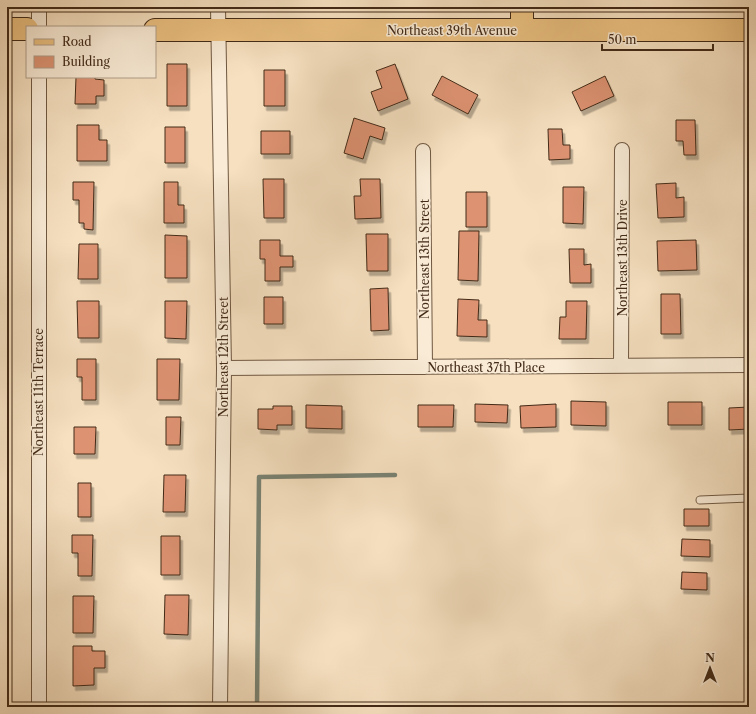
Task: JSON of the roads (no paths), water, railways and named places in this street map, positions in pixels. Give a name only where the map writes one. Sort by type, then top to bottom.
[{"type":"main road","points":[[522,7],[522,30]]},
{"type":"main road","points":[[7,29],[26,29]]},
{"type":"main road","name":"Northeast 39th Avenue","points":[[156,30],[749,30]]},
{"type":"street","points":[[39,26],[40,7]]},
{"type":"street","name":"Northeast 12th Street","points":[[218,7],[224,368],[220,707]]},
{"type":"street","name":"Northeast 11th Terrace","points":[[39,78],[39,707]]},
{"type":"street","name":"Northeast 13th Street","points":[[423,150],[425,368]]},
{"type":"street","name":"Northeast 13th Drive","points":[[621,366],[622,150]]},
{"type":"street","name":"Northeast 37th Place","points":[[224,368],[749,365]]},
{"type":"lane","points":[[700,500],[749,498]]},
{"type":"waterway","points":[[257,707],[259,477],[395,475]]}]
